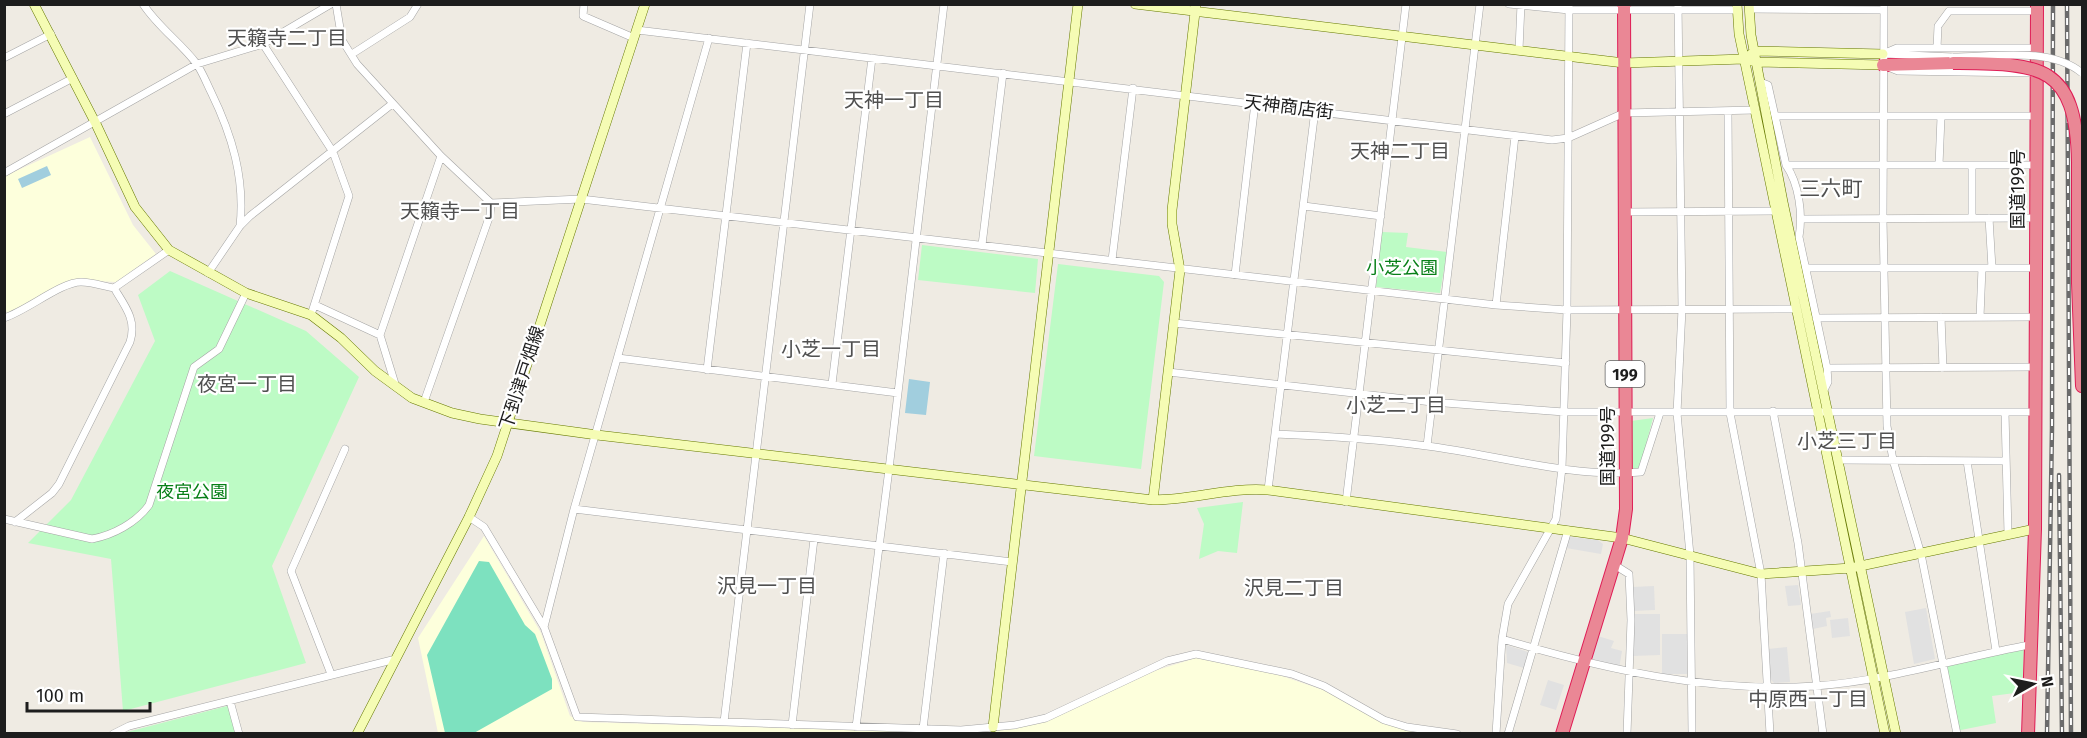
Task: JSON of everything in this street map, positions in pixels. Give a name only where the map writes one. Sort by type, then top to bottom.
[{"type":"highway","name":"国道199号","points":[[1562,734],[1582,662],[1622,538],[1626,473],[1623,7]]},
{"type":"highway","name":"国道199号","points":[[2028,734],[2035,529],[2037,8]]},
{"type":"highway","points":[[1883,59],[1953,60],[2019,65],[2042,72],[2065,92],[2073,111],[2078,162],[2078,283],[2082,386]]},
{"type":"street","points":[[34,4],[96,124],[139,215],[169,250],[246,293],[311,315],[341,338],[397,389],[452,413],[507,424],[1154,500],[1175,500],[1232,490],[1268,490],[1622,538],[1761,574],[1851,568],[2035,529]]},
{"type":"street","points":[[143,4],[154,21],[197,64],[223,117],[241,173],[243,203],[240,226]]},
{"type":"street","points":[[4,173],[96,124],[197,64],[263,44],[331,4]]},
{"type":"street","points":[[336,4],[342,40],[357,64],[441,156],[491,203],[581,199],[1496,305],[1568,310],[1797,309]]},
{"type":"street","points":[[352,54],[410,17],[418,4]]},
{"type":"street","name":"天神商店街","points":[[584,4],[583,16],[635,34],[708,38],[1515,136],[1552,140],[1568,138]]},
{"type":"street","name":"下到津戸畑線","points":[[357,734],[469,517],[497,456],[645,4]]},
{"type":"street","points":[[724,722],[810,4]]},
{"type":"street","points":[[856,727],[944,4]]},
{"type":"street","points":[[993,728],[1078,4]]},
{"type":"street","points":[[1135,4],[1196,8],[1624,63],[1744,59],[1757,62],[1883,59],[1897,48],[2037,48]]},
{"type":"street","points":[[1346,502],[1406,4]]},
{"type":"street","points":[[1427,446],[1480,4]]},
{"type":"street","points":[[1509,4],[1569,7],[1737,7],[1744,59],[1797,309],[1823,411],[1839,460],[1862,566],[1879,676],[1885,734]]},
{"type":"street","points":[[1519,50],[1521,5]]},
{"type":"street","points":[[1496,734],[1502,639],[1511,598],[1556,519],[1562,468],[1568,310],[1569,7]]},
{"type":"street","points":[[1896,734],[1851,568],[1823,411],[1823,392],[1760,82],[1749,7],[1884,7],[1883,219],[1887,412],[1893,460],[1921,554],[1941,664],[1957,734]]},
{"type":"street","points":[[1154,500],[1180,270],[1172,224],[1196,8]]},
{"type":"street","points":[[1678,8],[1682,309],[1677,413],[1690,555],[1692,734]]},
{"type":"street","points":[[1937,48],[1938,26],[1949,11],[2037,8]]},
{"type":"street","points":[[4,58],[51,34]]},
{"type":"street","points":[[544,627],[574,509],[597,435],[708,38]]},
{"type":"street","points":[[707,370],[747,43]]},
{"type":"street","points":[[263,44],[333,152],[350,196],[311,315]]},
{"type":"street","points":[[1744,59],[1755,51],[1883,59],[1898,71],[2036,73]]},
{"type":"street","points":[[1953,60],[2044,57],[2064,62],[2082,73]]},
{"type":"street","points":[[832,384],[872,58]]},
{"type":"street","points":[[982,245],[1003,73]]},
{"type":"street","points":[[4,114],[73,78]]},
{"type":"street","points":[[1760,82],[1768,85],[1786,165],[1792,175],[1802,219],[1799,237],[1827,368],[1828,382],[1823,392]]},
{"type":"street","points":[[1112,260],[1133,88]]},
{"type":"street","points":[[1235,275],[1255,103]]},
{"type":"street","points":[[208,273],[240,226],[392,105]]},
{"type":"street","points":[[1268,490],[1315,110]]},
{"type":"street","points":[[1568,138],[1624,113],[1755,110]]},
{"type":"street","points":[[1728,111],[1730,412],[1761,574],[1770,734]]},
{"type":"street","points":[[1775,116],[2036,116]]},
{"type":"street","points":[[1939,165],[1941,117]]},
{"type":"street","points":[[1496,305],[1515,136]]},
{"type":"street","points":[[397,389],[380,334],[441,156]]},
{"type":"street","points":[[1786,165],[2036,165]]},
{"type":"street","points":[[1972,165],[1972,218]]},
{"type":"street","points":[[424,402],[490,215],[491,203]]},
{"type":"street","points":[[1304,206],[1381,216]]},
{"type":"street","points":[[1624,212],[1777,211]]},
{"type":"street","points":[[1989,218],[1992,268]]},
{"type":"street","points":[[1802,219],[2036,218]]},
{"type":"street","points":[[4,318],[29,309],[67,284],[82,282],[114,288],[169,250]]},
{"type":"street","points":[[1806,268],[2035,268]]},
{"type":"street","points":[[1980,317],[1982,268]]},
{"type":"street","points":[[15,522],[52,493],[59,484],[130,342],[134,332],[132,316],[114,288]]},
{"type":"street","points":[[4,519],[92,539],[103,537],[143,514],[157,483],[194,367],[219,349],[246,293]]},
{"type":"street","points":[[315,305],[380,334]]},
{"type":"street","points":[[1816,318],[2035,317]]},
{"type":"street","points":[[1941,318],[1943,368]]},
{"type":"street","points":[[1174,323],[1438,352],[1566,363]]},
{"type":"street","points":[[618,358],[898,393]]},
{"type":"street","points":[[1827,368],[2035,367]]},
{"type":"street","points":[[1168,372],[1432,402],[1564,412],[1626,414],[1773,411],[2035,412]]},
{"type":"street","points":[[1773,411],[1802,573],[1823,734]]},
{"type":"street","points":[[2005,412],[2008,534]]},
{"type":"street","points":[[1275,434],[1354,438],[1427,446],[1562,468],[1626,473],[1641,472],[1660,414]]},
{"type":"street","points":[[331,674],[291,571],[345,449]]},
{"type":"street","points":[[1839,460],[2005,461]]},
{"type":"street","points":[[1967,461],[1996,651]]},
{"type":"street","points":[[574,509],[1012,562]]},
{"type":"street","points":[[469,517],[484,527],[544,627],[577,717],[923,729],[993,728],[1046,718],[1176,658],[1191,654],[1256,665],[1292,674],[1324,686],[1384,720],[1407,727],[1457,734]]},
{"type":"street","points":[[1508,734],[1568,530]]},
{"type":"street","points":[[792,725],[814,539]]},
{"type":"street","points":[[923,729],[945,554]]},
{"type":"street","points":[[1613,564],[1629,574],[1631,620],[1627,673],[1627,734]]},
{"type":"street","points":[[1502,639],[1627,673],[1767,687],[1816,686],[1879,676],[2030,645]]},
{"type":"street","points":[[113,734],[129,726],[396,659]]},
{"type":"street","points":[[230,701],[238,734]]},
{"type":"shaded area","points":[[90,137],[133,225],[156,254],[116,282],[75,280],[22,308],[7,313],[5,307],[5,176]]},
{"type":"shaded area","points":[[484,536],[541,633],[570,716],[583,722],[945,733],[438,733],[418,638]]},
{"type":"shaded area","points":[[1569,537],[1598,540],[1603,544],[1601,554],[1566,548]]},
{"type":"shaded area","points":[[1798,585],[1801,605],[1788,606],[1785,586]]},
{"type":"shaded area","points":[[1654,586],[1655,610],[1633,611],[1632,587]]},
{"type":"shaded area","points":[[1926,608],[1935,659],[1914,664],[1905,612]]},
{"type":"shaded area","points":[[1830,611],[1831,617],[1826,618],[1827,626],[1813,629],[1810,614]]},
{"type":"shaded area","points":[[1633,614],[1660,614],[1660,655],[1632,656]]},
{"type":"shaded area","points":[[1848,618],[1850,636],[1832,638],[1830,620]]},
{"type":"shaded area","points":[[1662,634],[1687,634],[1687,674],[1662,674]]},
{"type":"shaded area","points":[[1598,636],[1614,641],[1611,648],[1622,651],[1619,669],[1595,663],[1592,657]]},
{"type":"shaded area","points":[[1506,645],[1528,652],[1524,668],[1507,663]]},
{"type":"shaded area","points":[[1787,647],[1790,682],[1774,683],[1770,679],[1768,649]]},
{"type":"shaded area","points":[[1196,658],[1264,670],[1329,692],[1398,728],[1436,733],[982,734],[1038,722],[1154,671]]},
{"type":"shaded area","points":[[1548,680],[1564,685],[1556,710],[1540,705]]},
{"type":"green space","name":"小芝公園","points":[[1382,232],[1408,233],[1406,247],[1447,252],[1440,293],[1376,287]]},
{"type":"green space","points":[[922,245],[1038,259],[1035,293],[918,280]]},
{"type":"green space","points":[[1058,264],[1159,276],[1164,282],[1141,469],[1034,456]]},
{"type":"green space","name":"夜宮公園","points":[[170,271],[306,331],[359,377],[272,566],[306,663],[123,711],[111,559],[28,543],[71,500],[155,341],[138,295]]},
{"type":"green space","points":[[1653,418],[1640,468],[1631,469],[1631,421]]},
{"type":"green space","points":[[1243,502],[1237,553],[1218,551],[1199,559],[1204,524],[1197,508]]},
{"type":"green space","points":[[479,561],[489,562],[525,625],[535,634],[552,679],[552,689],[474,733],[445,733],[427,655]]},
{"type":"green space","points":[[2024,648],[2022,692],[1992,696],[1996,723],[1956,731],[1944,666]]},
{"type":"green space","points":[[231,705],[236,734],[125,734],[127,732]]},
{"type":"water","points":[[47,166],[51,175],[22,188],[18,179]]},
{"type":"water","points":[[909,379],[930,382],[926,415],[905,413]]},
{"type":"railway","points":[[2047,734],[2052,428],[2053,4]]},
{"type":"railway","points":[[2067,4],[2071,734]]},
{"type":"railway","points":[[2059,475],[2062,734]]},
{"type":"district","name":"天籟寺二丁目","points":[[287,38]]},
{"type":"district","name":"天神一丁目","points":[[894,100]]},
{"type":"district","name":"天神二丁目","points":[[1400,151]]},
{"type":"district","name":"三六町","points":[[1831,189]]},
{"type":"district","name":"天籟寺一丁目","points":[[460,211]]},
{"type":"district","name":"小芝一丁目","points":[[831,349]]},
{"type":"district","name":"夜宮一丁目","points":[[247,384]]},
{"type":"district","name":"小芝二丁目","points":[[1396,405]]},
{"type":"district","name":"小芝三丁目","points":[[1847,441]]},
{"type":"district","name":"沢見一丁目","points":[[767,586]]},
{"type":"district","name":"沢見二丁目","points":[[1294,588]]},
{"type":"district","name":"中原西一丁目","points":[[1808,699]]}]
